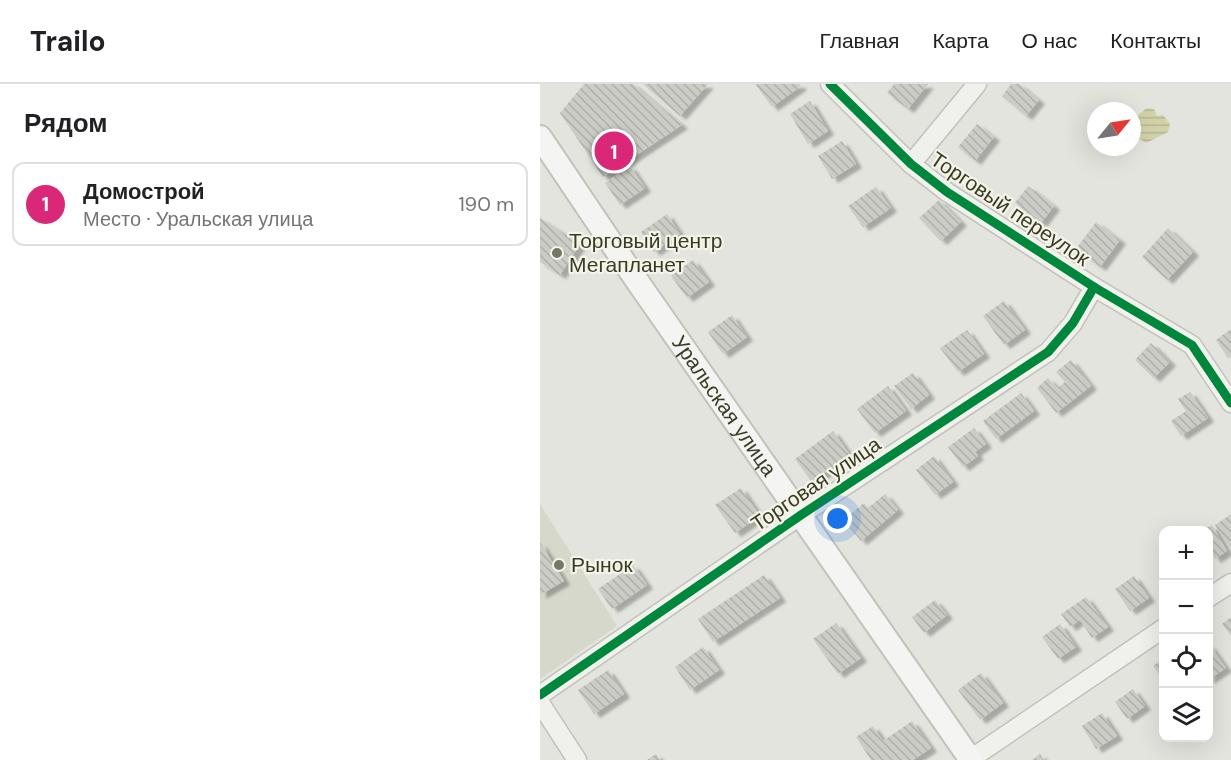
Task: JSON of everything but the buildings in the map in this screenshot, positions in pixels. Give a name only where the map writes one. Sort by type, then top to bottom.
[{"type":"main road","name":"Уральская улица","points":[[540,137],[970,760]]},
{"type":"street","name":"Торговый переулок","points":[[830,84],[911,164],[947,192],[1094,287],[1192,345],[1231,403]]},
{"type":"street","points":[[911,164],[977,84]]},
{"type":"street","name":"Торговая улица","points":[[540,695],[801,515],[1048,352],[1073,323],[1094,287]]},
{"type":"street","points":[[1213,595],[1231,583]]},
{"type":"street","points":[[970,760],[1159,631]]},
{"type":"street","points":[[540,703],[577,760]]},
{"type":"shaded area","points":[[1147,108],[1154,109],[1157,116],[1163,115],[1170,124],[1168,132],[1146,143],[1141,140],[1141,113]]},
{"type":"shaded area","name":"Рынок","points":[[540,504],[617,626],[540,679]]},
{"type":"cycle path","points":[[830,84],[911,164],[947,192],[1094,287],[1192,345],[1231,403]]},
{"type":"cycle path","points":[[540,695],[801,515],[1048,352],[1073,323],[1094,287]]},
{"type":"place","name":"Домострой","points":[[614,151]]},
{"type":"place","name":"Торговый центр Мегапланет","points":[[557,253]]},
{"type":"place","name":"Рынок","points":[[559,565]]}]
